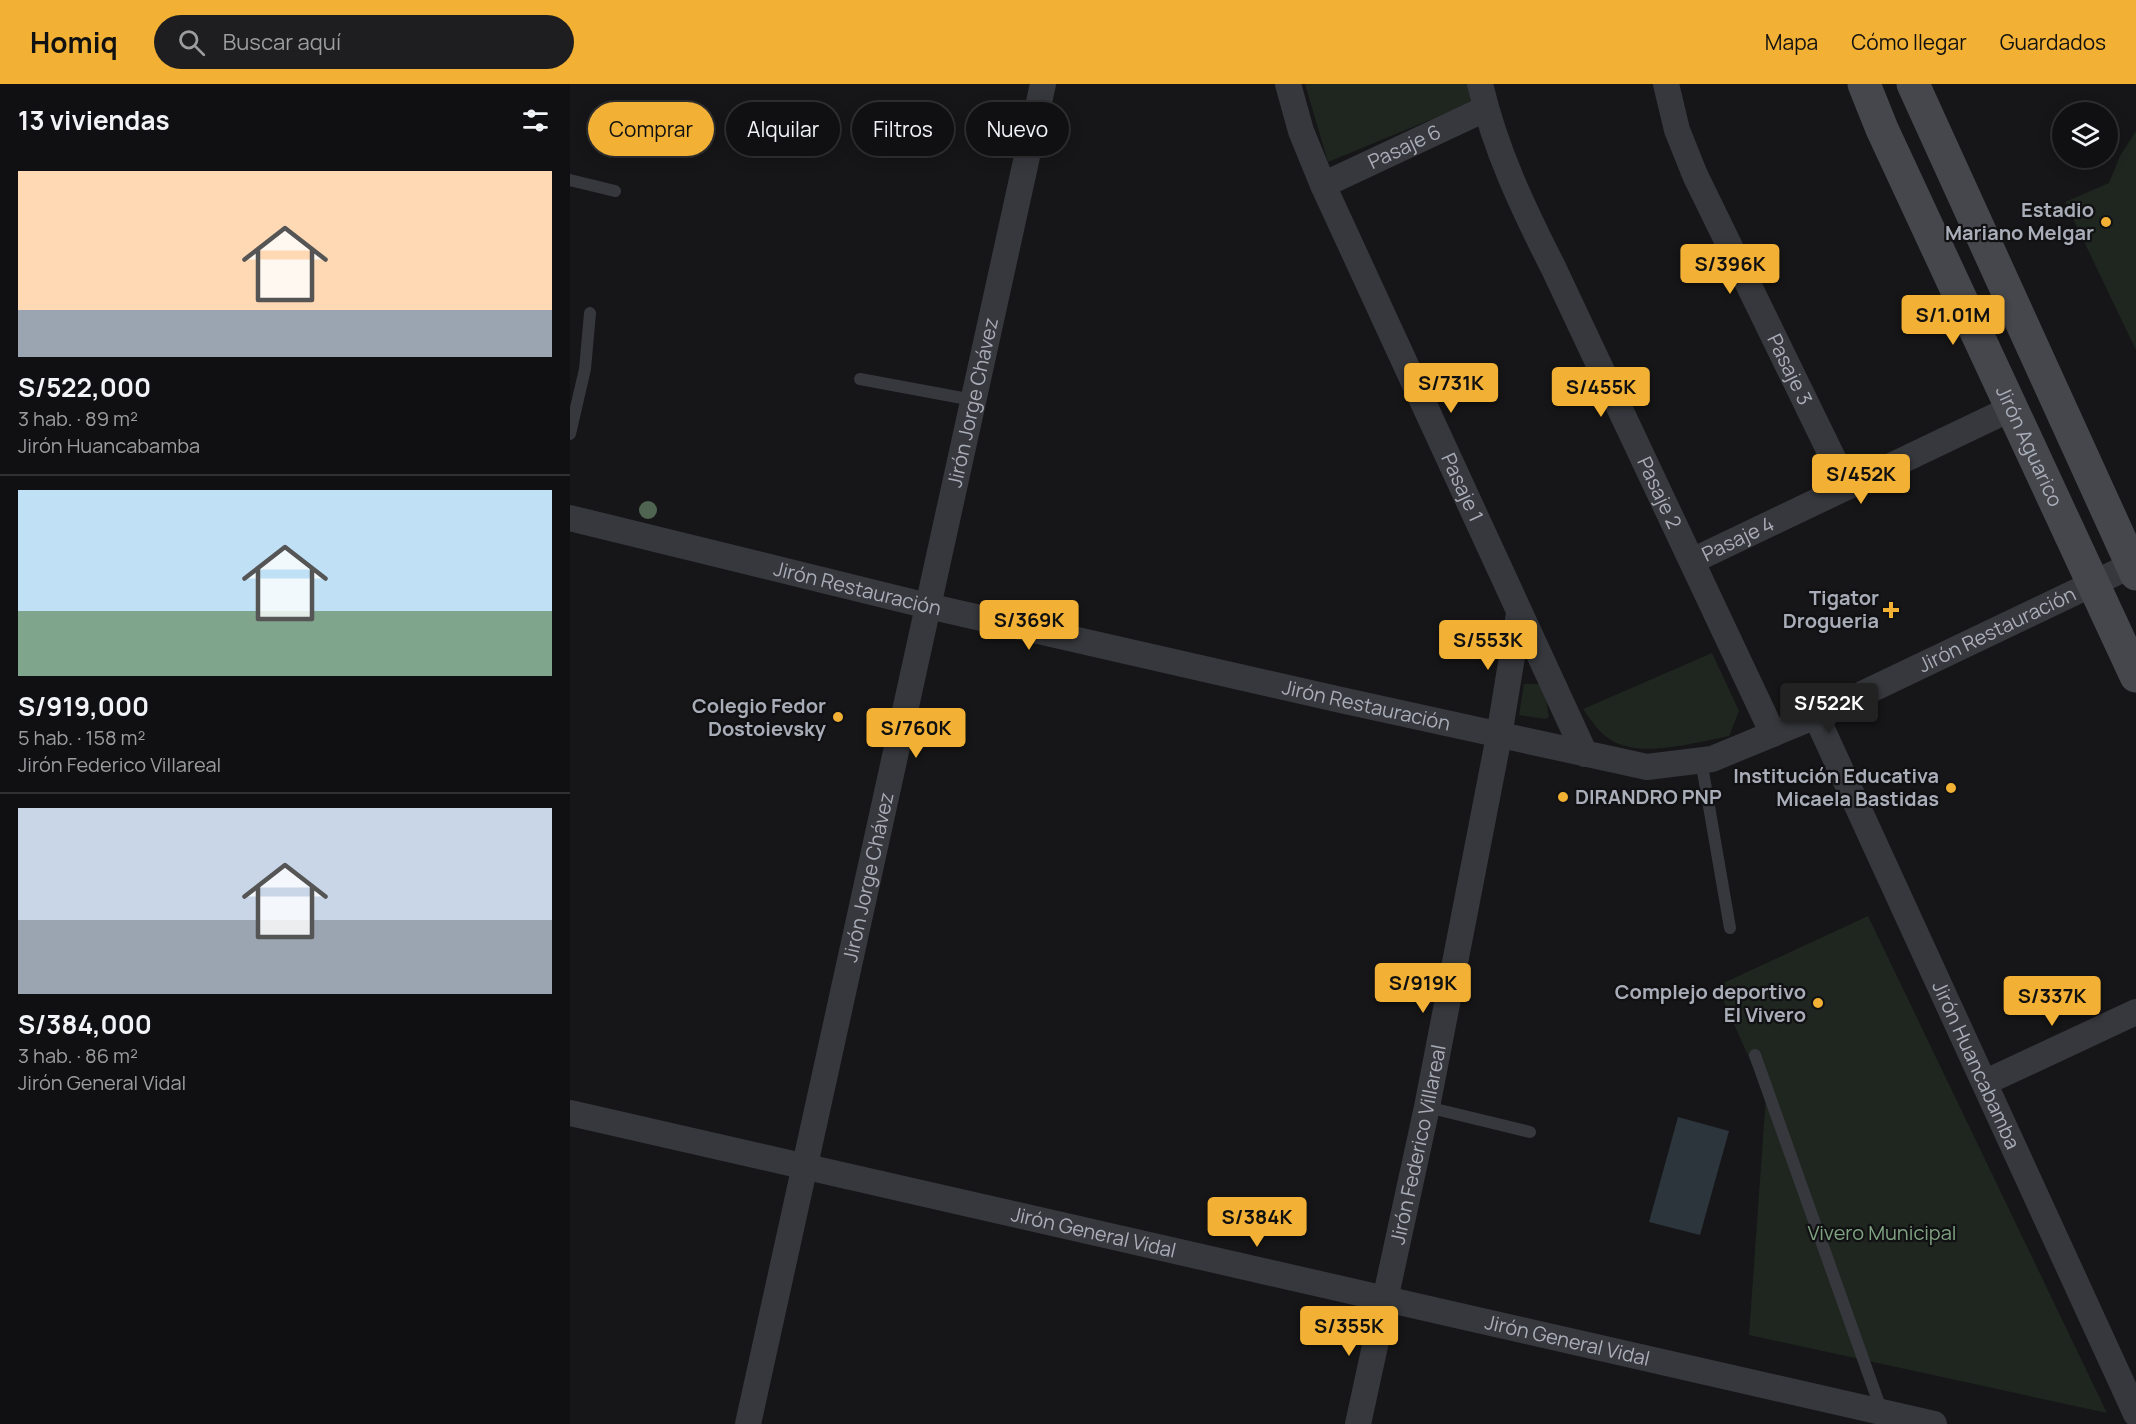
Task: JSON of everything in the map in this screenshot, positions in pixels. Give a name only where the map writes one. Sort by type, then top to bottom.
[{"type":"main road","name":"Jirón Aguarico","points":[[1864,84],[1882,129],[2010,410],[2136,676]]},
{"type":"main road","points":[[1913,84],[2134,569]]},
{"type":"street","name":"Jirón Jorge Chávez","points":[[748,1424],[1043,84]]},
{"type":"street","name":"Pasaje 1","points":[[1288,84],[1302,131],[1323,185],[1585,754]]},
{"type":"street","name":"Pasaje 2","points":[[1480,84],[1485,109],[1518,199],[1553,267],[1773,734]]},
{"type":"street","name":"Pasaje 3","points":[[1666,84],[1677,130],[1695,175],[1848,487]]},
{"type":"street","name":"Pasaje 6","points":[[1323,185],[1485,109]]},
{"type":"street","name":"Pasaje 4","points":[[1692,561],[2010,410]]},
{"type":"street","name":"Jirón Restauración","points":[[570,518],[928,606],[1499,736],[1647,767],[1713,759],[1816,716],[2093,585],[2134,569]]},
{"type":"street","name":"Jirón Federico Villareal","points":[[1358,1424],[1383,1299],[1427,1107],[1499,736],[1519,614]]},
{"type":"street","name":"Jirón Huancabamba","points":[[1816,716],[1986,1082],[2136,1414]]},
{"type":"street","points":[[1986,1082],[2136,1012]]},
{"type":"street","name":"Jirón General Vidal","points":[[570,1113],[1934,1424]]},
{"type":"lane","points":[[570,180],[615,191]]},
{"type":"lane","points":[[570,434],[585,369],[590,313]]},
{"type":"lane","points":[[860,379],[973,400]]},
{"type":"lane","points":[[1701,760],[1730,928]]},
{"type":"lane","points":[[1755,1054],[1882,1412]]},
{"type":"lane","points":[[1427,1107],[1530,1132]]},
{"type":"green space","points":[[1305,84],[1467,84],[1471,103],[1328,162]]},
{"type":"green space","name":"Estadio Mariano Melgar","points":[[2136,131],[2136,350],[2065,202],[2109,183],[2115,168],[2118,168],[2120,156]]},
{"type":"green space","points":[[1712,653],[1739,711],[1729,736],[1653,749],[1623,746],[1607,737],[1583,709]]},
{"type":"green space","points":[[1524,684],[1541,684],[1544,688],[1549,717],[1545,719],[1519,715]]},
{"type":"green space","name":"Vivero Municipal","points":[[1868,916],[2107,1413],[1749,1335],[1766,1096],[1717,986]]},
{"type":"shaded area","points":[[1678,1117],[1729,1131],[1700,1235],[1649,1222]]},
{"type":"place","name":"Estadio Mariano Melgar","points":[[2106,222]]},
{"type":"place","name":"Tigator Drogueria","points":[[1891,610]]},
{"type":"place","name":"Colegio Fedor Dostoievsky","points":[[838,717]]},
{"type":"place","name":"Institución Educativa Micaela Bastidas","points":[[1951,788]]},
{"type":"place","name":"DIRANDRO PNP","points":[[1563,797]]},
{"type":"place","name":"Complejo deportivo El Vivero","points":[[1818,1003]]}]
